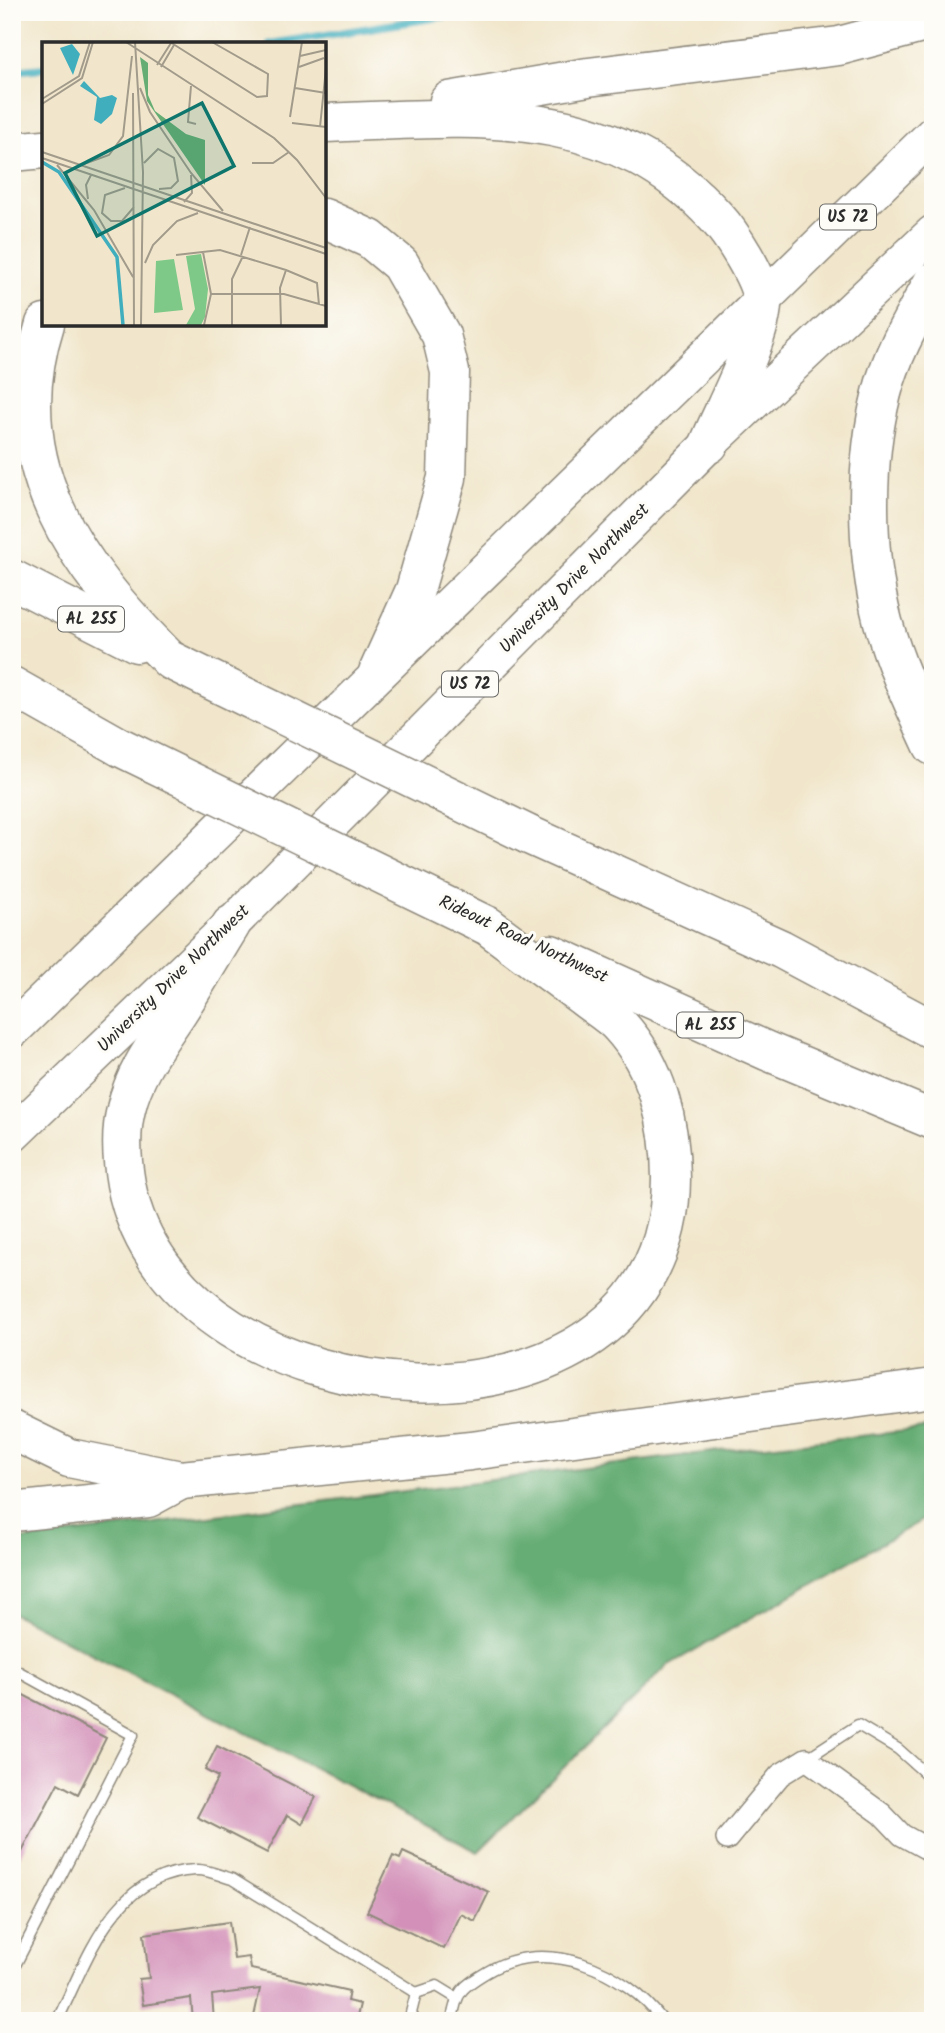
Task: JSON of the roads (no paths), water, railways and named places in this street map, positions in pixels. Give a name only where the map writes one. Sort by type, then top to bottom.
[{"type":"highway","points":[[326,123],[588,77],[839,46],[933,21]]},
{"type":"highway","points":[[326,123],[513,119],[584,133],[667,173],[699,198],[734,236],[762,299],[754,338],[709,444]]},
{"type":"highway","name":"US 72","points":[[12,1031],[933,134]]},
{"type":"highway","points":[[12,152],[42,149]]},
{"type":"highway","points":[[326,219],[370,239],[400,264],[441,335],[450,372],[447,478],[415,590],[378,672]]},
{"type":"highway","name":"University Drive Northwest","points":[[12,1135],[231,925],[709,444],[933,233]]},
{"type":"highway","points":[[933,282],[899,344],[881,394],[870,475],[871,537],[883,620],[906,690],[933,746]]},
{"type":"highway","points":[[44,326],[24,381],[21,438],[36,491],[70,553],[111,601],[170,660]]},
{"type":"highway","name":"AL 255","points":[[12,579],[170,660],[529,835],[781,950],[933,1030]]},
{"type":"highway","name":"Rideout Road Northwest","points":[[12,686],[120,747],[488,926],[767,1051],[933,1120]]},
{"type":"highway","points":[[231,925],[145,1060],[126,1109],[122,1160],[131,1210],[148,1245],[183,1292],[213,1319],[255,1345],[304,1364],[386,1380],[458,1382],[540,1365],[586,1342],[623,1312],[660,1247],[671,1202],[671,1145],[660,1099],[646,1063],[619,1025],[488,926]]},
{"type":"highway","points":[[12,1430],[69,1458],[181,1480],[471,1451],[933,1388]]},
{"type":"highway","points":[[12,1511],[148,1498],[181,1480]]},
{"type":"street","points":[[727,1839],[780,1775],[806,1759],[874,1807],[902,1835],[933,1852]]},
{"type":"lane","points":[[12,1668],[133,1735],[12,1971]]},
{"type":"lane","points":[[806,1759],[858,1725],[898,1749],[933,1780]]},
{"type":"lane","points":[[57,2021],[113,1912],[135,1891],[164,1876],[198,1869],[232,1880],[416,1993],[438,1986],[455,1997]]},
{"type":"lane","points":[[452,2021],[455,1997],[467,1984],[499,1965],[534,1957],[567,1958],[594,1968],[647,2000],[663,2021]]},
{"type":"lane","points":[[415,2021],[411,2013],[416,1993]]},
{"type":"waterway","points":[[282,42],[470,12]]},
{"type":"waterway","points":[[12,71],[42,68]]}]
